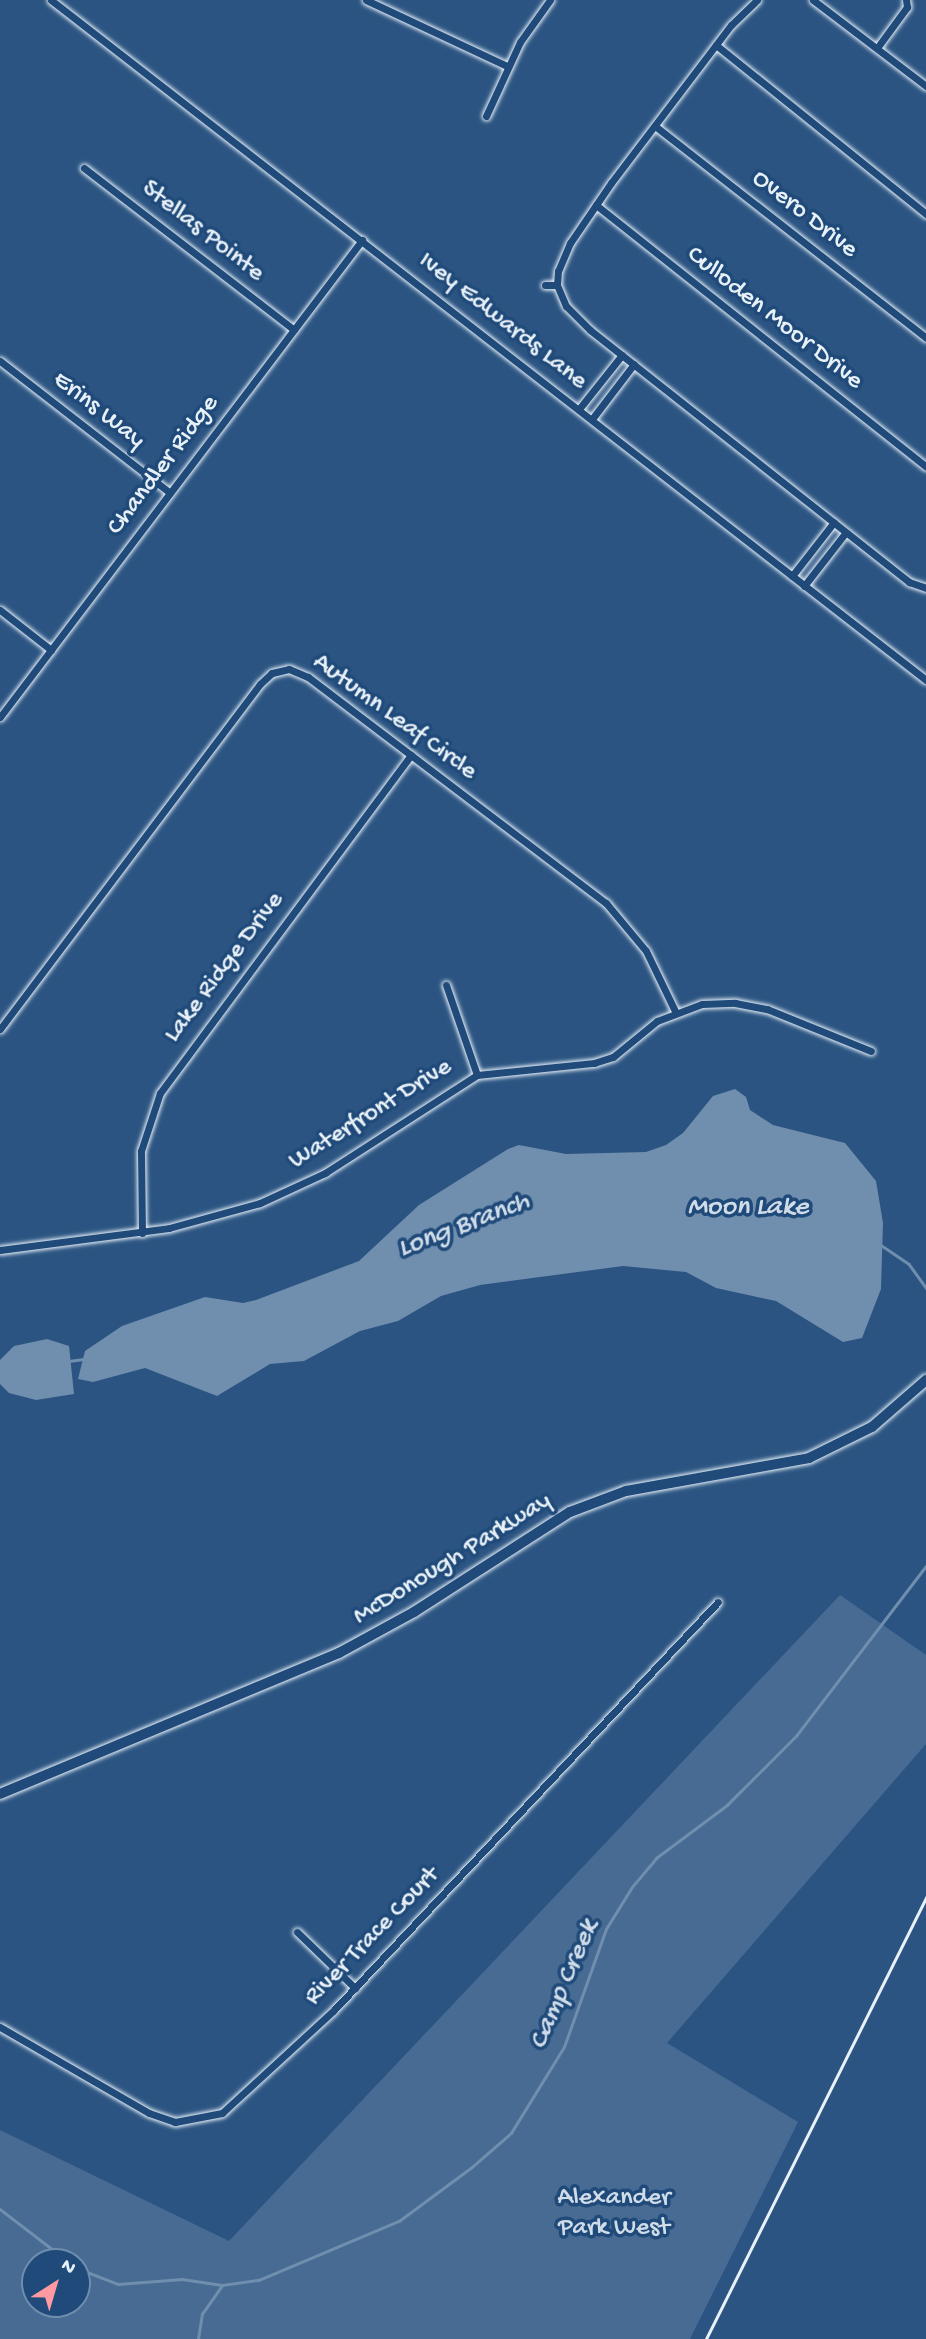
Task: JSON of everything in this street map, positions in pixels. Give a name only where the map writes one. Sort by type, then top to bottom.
[{"type":"street","name":"Ivey Edwards Lane","points":[[51,0],[926,680]]},
{"type":"street","points":[[366,0],[507,66]]},
{"type":"street","points":[[486,116],[507,66],[550,0]]},
{"type":"street","points":[[757,0],[716,45],[596,205],[570,243],[558,271],[557,285],[566,306],[622,355],[909,582],[926,588]]},
{"type":"street","points":[[813,0],[926,86]]},
{"type":"street","points":[[877,48],[907,7],[906,0]]},
{"type":"street","points":[[716,45],[926,214]]},
{"type":"street","name":"Overo Drive","points":[[655,126],[926,338]]},
{"type":"street","name":"Stellas Pointe","points":[[84,168],[294,330]]},
{"type":"street","name":"Culloden Moor Drive","points":[[596,205],[926,467]]},
{"type":"street","name":"Chandler Ridge","points":[[0,718],[362,240]]},
{"type":"street","points":[[545,285],[557,285]]},
{"type":"street","points":[[579,409],[622,355]]},
{"type":"street","name":"Erins Way","points":[[0,361],[170,493]]},
{"type":"street","points":[[592,419],[634,364]]},
{"type":"street","points":[[792,576],[834,522]]},
{"type":"street","points":[[804,586],[846,531]]},
{"type":"street","points":[[0,610],[51,650]]},
{"type":"street","name":"Autumn Leaf Circle","points":[[0,1029],[272,673],[289,669],[300,672],[606,904],[646,951],[676,1013]]},
{"type":"street","name":"Lake Ridge Drive","points":[[142,1233],[141,1151],[160,1093],[411,755]]},
{"type":"street","points":[[446,985],[477,1075]]},
{"type":"street","name":"Waterfront Drive","points":[[0,1250],[142,1233],[217,1217],[289,1191],[477,1075],[603,1060],[676,1013],[702,1004],[735,1003],[767,1009],[871,1051]]},
{"type":"street","name":"McDonough Parkway","points":[[0,1794],[339,1653],[414,1612],[570,1511],[625,1492],[772,1468],[809,1458],[872,1427],[926,1380]]},
{"type":"street","name":"River Trace Court","points":[[0,2027],[124,2101],[175,2122],[191,2122],[222,2113],[241,2099],[355,1988],[718,1602]]},
{"type":"street","points":[[297,1932],[355,1988]]},
{"type":"green space","name":"Alexander Park West","points":[[840,1595],[926,1655],[926,1744],[667,2043],[798,2122],[690,2339],[0,2339],[0,2130],[229,2241]]},
{"type":"water","name":"Moon Lake","points":[[735,1089],[746,1097],[750,1110],[773,1125],[845,1143],[876,1181],[883,1223],[881,1289],[862,1338],[843,1342],[776,1301],[716,1288],[686,1272],[623,1266],[480,1285],[441,1296],[398,1321],[360,1331],[304,1361],[270,1364],[217,1396],[145,1368],[93,1382],[78,1379],[85,1351],[122,1326],[205,1297],[243,1303],[256,1300],[359,1261],[419,1205],[508,1149],[519,1145],[566,1154],[646,1152],[666,1145],[683,1133],[713,1096]]},
{"type":"water","points":[[47,1339],[69,1346],[74,1394],[36,1400],[9,1393],[0,1384],[0,1360],[14,1346]]},
{"type":"waterway","name":"Long Branch","points":[[881,1245],[909,1264],[926,1287]]},
{"type":"waterway","name":"Long Branch","points":[[69,1361],[83,1359]]},
{"type":"waterway","name":"Camp Creek","points":[[91,2273],[118,2284],[182,2279],[222,2285],[259,2280],[399,2221],[472,2167],[511,2133],[564,2047],[606,1929],[632,1887],[656,1858],[727,1805],[796,1736],[926,1566]]},
{"type":"waterway","name":"Camp Creek","points":[[0,2209],[51,2248]]},
{"type":"waterway","points":[[198,2339],[202,2314],[222,2285]]},
{"type":"railway","points":[[706,2339],[926,1897]]}]
